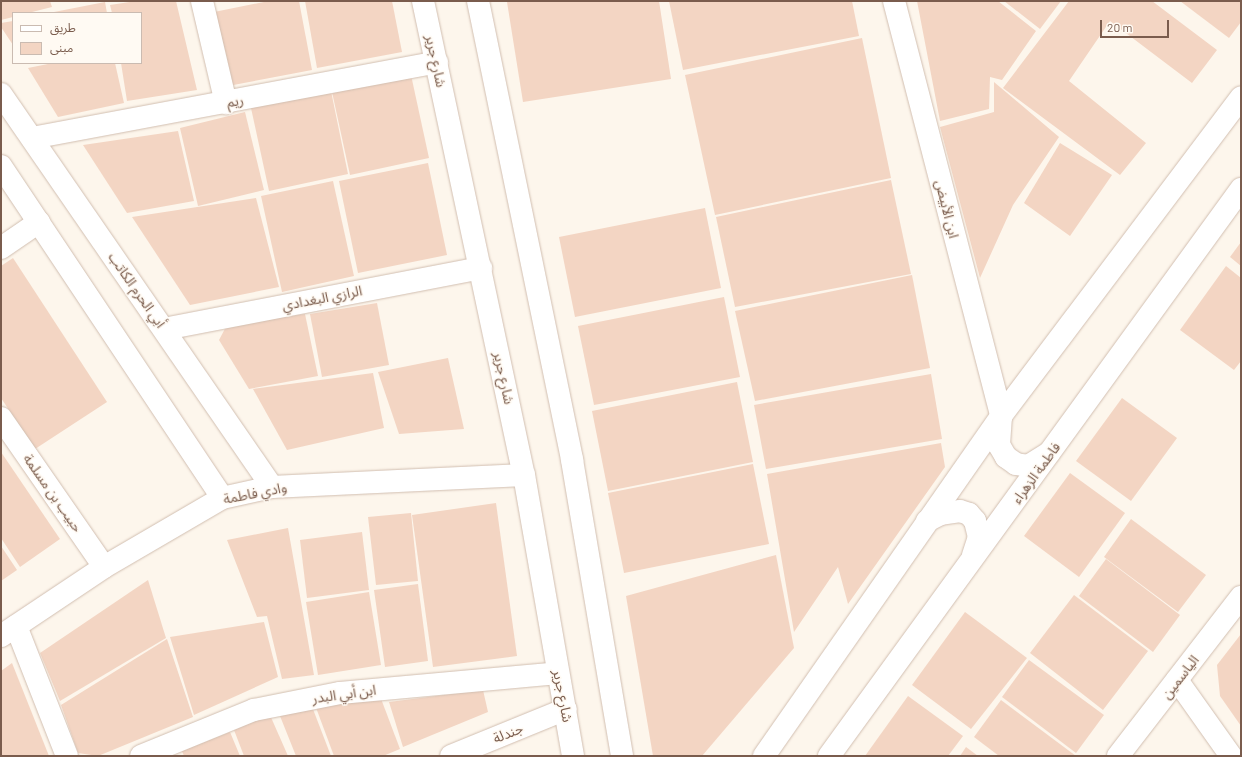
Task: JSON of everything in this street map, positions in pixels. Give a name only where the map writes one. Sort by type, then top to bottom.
[{"type":"street","points":[[202,1],[226,103]]},
{"type":"street","name":"شارع جرير","points":[[424,1],[524,475],[558,673],[574,756]]},
{"type":"street","points":[[478,1],[572,460],[622,756]]},
{"type":"street","name":"ابن الأبيض","points":[[894,1],[1001,416]]},
{"type":"street","name":"ريم","points":[[32,138],[226,103],[436,62]]},
{"type":"street","name":"أبي الحرم الكاتب","points":[[1,94],[272,487]]},
{"type":"street","points":[[764,756],[1001,416],[1241,97]]},
{"type":"street","points":[[1,166],[222,498]]},
{"type":"street","name":"فاطمة الزهراء","points":[[829,756],[1241,189]]},
{"type":"street","points":[[1,248],[39,222]]},
{"type":"street","name":"الرازي البغدادي","points":[[164,329],[481,268]]},
{"type":"street","points":[[1001,416],[998,445],[1006,457],[1016,464],[1028,466],[1052,451]]},
{"type":"street","name":"حبيب بن مسلمة","points":[[1,418],[104,567]]},
{"type":"street","name":"وادي فاطمة","points":[[8,631],[104,567],[222,498],[272,487],[524,475]]},
{"type":"street","points":[[927,521],[949,512],[960,511],[969,514],[975,521],[980,537],[970,562]]},
{"type":"street","name":"الياسمين","points":[[1118,756],[1241,597]]},
{"type":"street","points":[[8,631],[67,756]]},
{"type":"street","name":"ابن أبي البدر","points":[[140,756],[254,710],[340,692],[558,673]]},
{"type":"street","points":[[1177,680],[1231,756]]},
{"type":"street","name":"جندلة","points":[[451,756],[566,709]]},
{"type":"building","points":[[1,1],[50,1],[52,7],[32,12],[12,12],[12,17],[1,20]]},
{"type":"building","points":[[136,1],[176,1],[197,90],[127,101],[121,64],[142,64],[142,12],[112,12],[110,5]]},
{"type":"building","points":[[269,1],[299,1],[312,70],[228,86],[214,12]]},
{"type":"building","points":[[305,1],[392,1],[402,52],[317,68]]},
{"type":"building","points":[[659,1],[671,79],[523,102],[507,2]]},
{"type":"building","points":[[669,1],[852,1],[859,36],[683,70]]},
{"type":"building","points":[[917,1],[998,1],[1036,31],[1002,80],[990,77],[989,109],[940,121]]},
{"type":"building","points":[[1004,1],[1061,1],[1040,29]]},
{"type":"building","points":[[1069,1],[1152,1],[1217,50],[1192,83],[1110,21],[1069,81],[1146,143],[1120,175],[1003,88]]},
{"type":"building","points":[[1180,1],[1241,1],[1241,22],[1229,38]]},
{"type":"building","points":[[105,2],[107,12],[54,12]]},
{"type":"building","points":[[12,21],[12,44],[1,27],[1,23]]},
{"type":"building","points":[[862,38],[891,178],[715,215],[685,75]]},
{"type":"building","points":[[48,64],[115,64],[124,103],[58,117],[28,68]]},
{"type":"building","points":[[411,75],[429,158],[350,175],[332,92]]},
{"type":"building","points":[[994,82],[1059,137],[1013,205],[980,278],[940,127],[994,112]]},
{"type":"building","points":[[331,91],[348,174],[269,191],[251,108]]},
{"type":"building","points":[[245,112],[264,190],[198,206],[180,128]]},
{"type":"building","points":[[178,131],[194,201],[127,213],[83,145]]},
{"type":"building","points":[[1060,143],[1112,175],[1070,236],[1024,203]]},
{"type":"building","points":[[428,163],[447,255],[358,273],[339,181]]},
{"type":"building","points":[[891,180],[911,274],[735,307],[716,217]]},
{"type":"building","points":[[333,181],[354,276],[282,292],[261,196]]},
{"type":"building","points":[[256,198],[279,287],[190,305],[132,217]]},
{"type":"building","points":[[705,208],[721,288],[575,317],[559,237]]},
{"type":"building","points":[[1241,242],[1241,266],[1230,257]]},
{"type":"building","points":[[13,258],[107,402],[35,449],[1,398],[1,266]]},
{"type":"building","points":[[1226,266],[1241,278],[1241,361],[1234,370],[1180,330]]},
{"type":"building","points":[[912,275],[930,368],[755,401],[735,311]]},
{"type":"building","points":[[724,297],[740,377],[594,405],[578,326]]},
{"type":"building","points":[[377,303],[389,365],[322,377],[310,314]]},
{"type":"building","points":[[305,314],[318,376],[249,389],[219,340],[227,325]]},
{"type":"building","points":[[448,358],[464,429],[399,434],[378,372]]},
{"type":"building","points":[[373,373],[384,428],[287,450],[253,389]]},
{"type":"building","points":[[931,374],[942,439],[766,469],[754,405]]},
{"type":"building","points":[[737,382],[753,462],[608,491],[592,411]]},
{"type":"building","points":[[1122,398],[1177,438],[1131,501],[1076,461]]},
{"type":"building","points":[[941,443],[945,467],[848,604],[838,567],[794,632],[767,474]]},
{"type":"building","points":[[1,452],[60,539],[20,567],[1,538]]},
{"type":"building","points":[[753,464],[769,544],[624,573],[608,493]]},
{"type":"building","points":[[1070,473],[1125,513],[1079,577],[1024,536]]},
{"type":"building","points":[[496,503],[517,656],[433,667],[412,515]]},
{"type":"building","points":[[411,513],[418,581],[376,585],[368,517]]},
{"type":"building","points":[[1131,519],[1206,575],[1178,612],[1104,557]]},
{"type":"building","points":[[288,528],[314,675],[282,679],[267,616],[257,617],[227,540]]},
{"type":"building","points":[[362,532],[369,590],[307,598],[300,540]]},
{"type":"building","points":[[1,546],[17,570],[1,581]]},
{"type":"building","points":[[776,555],[794,648],[702,756],[653,756],[626,596]]},
{"type":"building","points":[[1106,559],[1180,615],[1153,652],[1079,596]]},
{"type":"building","points":[[148,580],[166,638],[60,701],[40,653]]},
{"type":"building","points":[[418,584],[428,661],[385,667],[374,590]]},
{"type":"building","points":[[369,592],[381,665],[318,675],[306,602]]},
{"type":"building","points":[[1074,595],[1148,651],[1103,710],[1030,653]]},
{"type":"building","points":[[965,612],[1027,658],[971,729],[912,685]]},
{"type":"building","points":[[264,622],[278,677],[194,715],[170,637]]},
{"type":"building","points":[[1241,634],[1241,726],[1220,696],[1217,665]]},
{"type":"building","points":[[167,639],[193,717],[98,756],[78,753],[61,705]]},
{"type":"building","points":[[1029,660],[1104,715],[1076,753],[1002,697]]},
{"type":"building","points":[[12,663],[49,756],[1,756],[1,671]]},
{"type":"building","points":[[483,690],[488,712],[403,747],[389,702]]},
{"type":"building","points":[[380,696],[400,749],[383,756],[334,756],[315,705]]},
{"type":"building","points":[[908,696],[963,736],[948,756],[865,756]]},
{"type":"building","points":[[1001,700],[1076,756],[999,756],[974,737]]},
{"type":"building","points":[[311,704],[331,756],[296,756],[278,711]]},
{"type":"building","points":[[270,715],[288,756],[244,756],[234,730]]},
{"type":"building","points":[[230,732],[240,756],[184,756],[182,751]]},
{"type":"building","points":[[966,747],[978,756],[960,756]]}]
